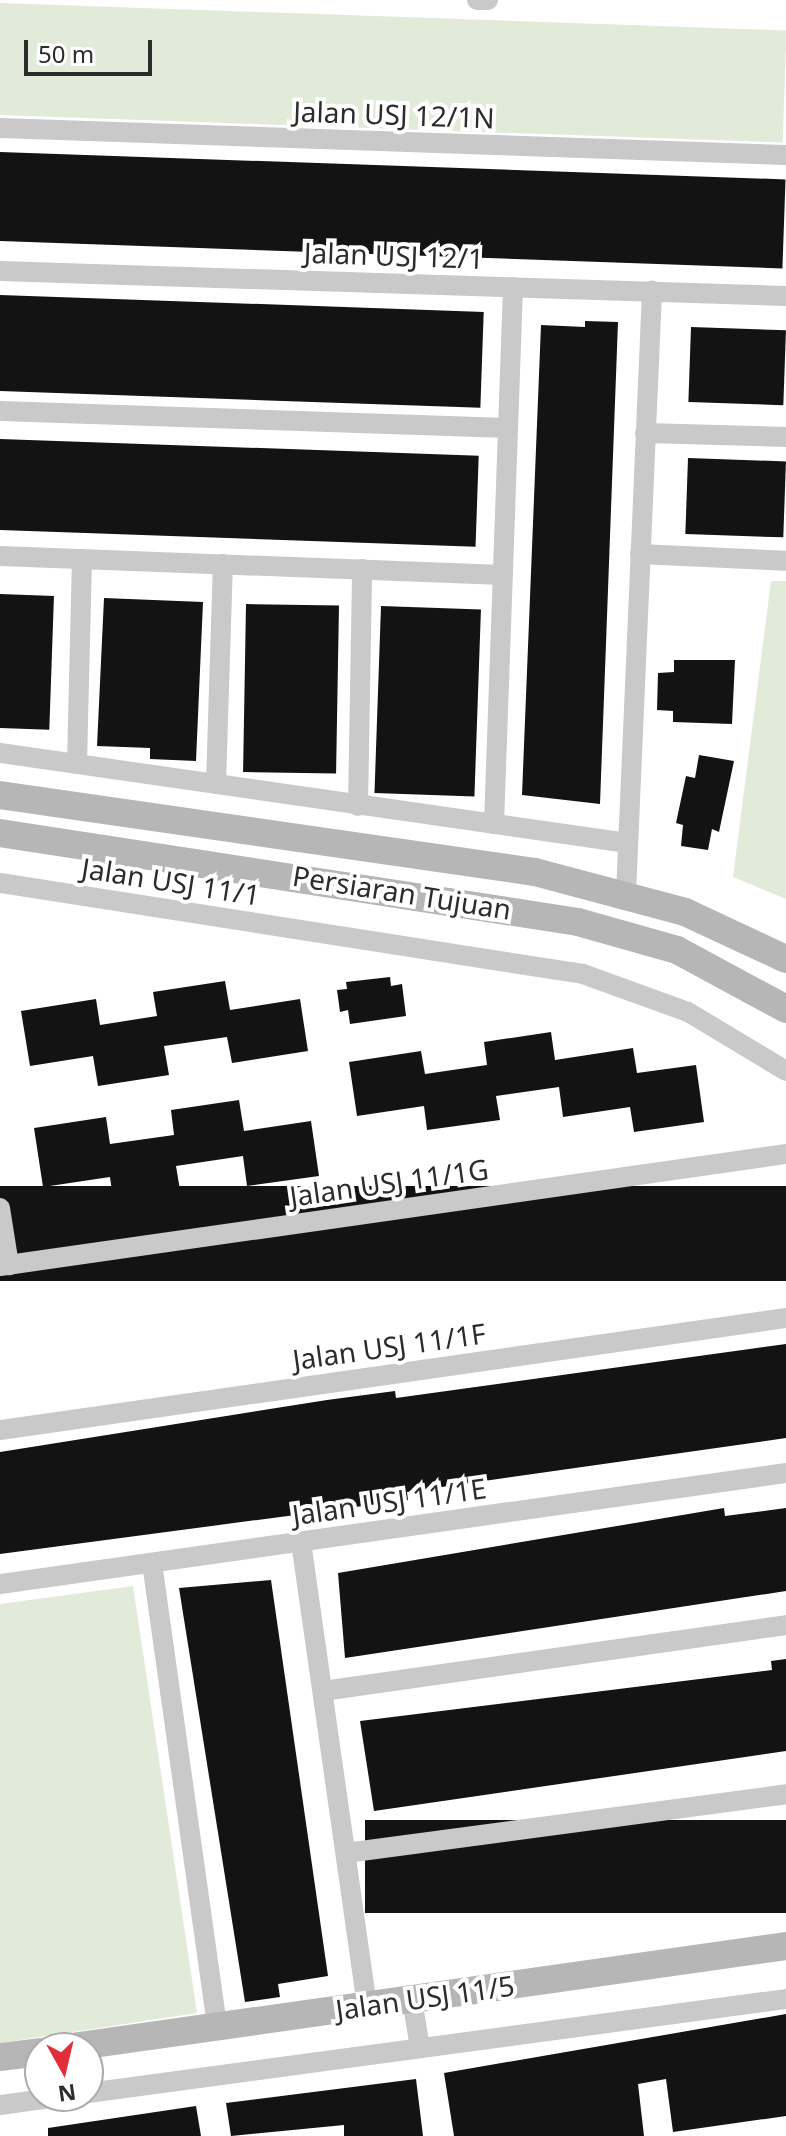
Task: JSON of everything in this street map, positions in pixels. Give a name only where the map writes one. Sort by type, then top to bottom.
[{"type":"main road","name":"Persiaran Tujuan","points":[[0,795],[535,872],[626,894],[729,929],[786,959]]},
{"type":"main road","name":"Persiaran Tujuan","points":[[0,833],[478,902],[578,922],[677,950],[786,1009]]},
{"type":"main road","name":"Jalan USJ 11/5","points":[[104,2043],[786,1946]]},
{"type":"main road","points":[[0,2057],[24,2054]]},
{"type":"street","points":[[477,0],[488,0]]},
{"type":"street","name":"Jalan USJ 12/1N","points":[[0,128],[786,155]]},
{"type":"street","name":"Jalan USJ 12/1","points":[[0,271],[786,296]]},
{"type":"street","points":[[494,824],[513,287]]},
{"type":"street","points":[[626,894],[652,291]]},
{"type":"street","points":[[0,411],[508,428]]},
{"type":"street","points":[[645,433],[786,437]]},
{"type":"street","points":[[640,554],[786,561]]},
{"type":"street","points":[[0,556],[503,575]]},
{"type":"street","points":[[77,763],[82,559]]},
{"type":"street","points":[[216,784],[223,564]]},
{"type":"street","points":[[358,806],[362,569]]},
{"type":"street","points":[[0,753],[628,843]]},
{"type":"street","name":"Jalan USJ 11/1","points":[[0,883],[583,974],[688,1012],[786,1071]]},
{"type":"street","name":"Jalan USJ 11/1G","points":[[4,1265],[786,1154]]},
{"type":"street","points":[[0,1208],[4,1265]]},
{"type":"street","name":"Jalan USJ 11/1F","points":[[0,1430],[786,1318]]},
{"type":"street","name":"Jalan USJ 11/1E","points":[[0,1584],[786,1473]]},
{"type":"street","points":[[301,1542],[367,2005]]},
{"type":"street","points":[[152,1563],[217,2027]]},
{"type":"street","points":[[323,1691],[786,1625]]},
{"type":"street","points":[[346,1853],[786,1794]]},
{"type":"street","points":[[412,1999],[420,2048]]},
{"type":"street","points":[[104,2091],[786,1999]]},
{"type":"street","points":[[0,2105],[24,2102]]},
{"type":"green space","points":[[0,3],[786,30],[783,142],[0,115]]},
{"type":"green space","points":[[771,581],[786,581],[786,899],[733,877]]},
{"type":"green space","points":[[133,1586],[197,2013],[72,2032],[24,2032],[24,2039],[0,2043],[0,1604]]},
{"type":"building","points":[[0,152],[786,179],[782,268],[0,241]]},
{"type":"building","points":[[0,295],[484,312],[480,408],[0,391]]},
{"type":"building","points":[[585,321],[618,322],[600,804],[522,795],[541,325],[585,327]]},
{"type":"building","points":[[691,327],[786,330],[783,405],[688,402]]},
{"type":"building","points":[[0,439],[479,456],[476,547],[0,530]]},
{"type":"building","points":[[688,458],[786,461],[783,537],[685,534]]},
{"type":"building","points":[[0,594],[54,596],[49,730],[0,728]]},
{"type":"building","points":[[104,598],[203,602],[196,761],[150,759],[150,748],[97,746]]},
{"type":"building","points":[[246,604],[339,606],[336,774],[243,772]]},
{"type":"building","points":[[381,606],[481,609],[474,796],[374,793]]},
{"type":"building","points":[[674,660],[735,660],[732,724],[673,722],[673,711],[657,710],[658,673],[674,672]]},
{"type":"building","points":[[699,755],[734,761],[719,832],[712,829],[708,850],[681,846],[683,825],[676,823],[686,776],[695,778]]},
{"type":"building","points":[[390,977],[391,986],[402,984],[406,1016],[350,1024],[348,1010],[340,1012],[337,990],[347,989],[346,982]]},
{"type":"building","points":[[225,981],[230,1010],[300,999],[308,1051],[232,1063],[227,1037],[164,1046],[169,1075],[98,1086],[93,1056],[30,1066],[21,1011],[96,999],[100,1025],[157,1016],[153,992]]},
{"type":"building","points":[[551,1032],[555,1060],[633,1048],[637,1073],[696,1065],[704,1122],[634,1132],[630,1107],[563,1117],[559,1087],[496,1096],[500,1120],[427,1130],[424,1106],[357,1116],[349,1062],[421,1051],[425,1074],[487,1065],[484,1042]]},
{"type":"building","points":[[239,1100],[244,1131],[311,1121],[319,1176],[247,1186],[243,1156],[176,1166],[181,1196],[114,1206],[110,1177],[43,1187],[34,1128],[106,1117],[110,1144],[174,1135],[171,1110]]},
{"type":"building","points":[[0,1186],[786,1186],[786,1281],[0,1281]]},
{"type":"building","points":[[786,1344],[786,1438],[407,1492],[408,1500],[0,1554],[0,1452],[327,1400],[395,1391],[396,1398]]},
{"type":"building","points":[[724,1508],[725,1516],[786,1508],[786,1591],[345,1658],[338,1573]]},
{"type":"building","points":[[271,1580],[328,1976],[278,1984],[280,1997],[245,2002],[179,1588]]},
{"type":"building","points":[[786,1659],[786,1751],[374,1811],[360,1721],[772,1670],[771,1661]]},
{"type":"building","points":[[365,1820],[786,1820],[786,1913],[365,1913]]},
{"type":"building","points":[[786,2014],[786,2116],[673,2132],[666,2079],[638,2084],[644,2136],[454,2136],[444,2073]]},
{"type":"building","points":[[416,2079],[423,2136],[344,2136],[344,2125],[231,2136],[226,2103]]},
{"type":"building","points":[[196,2106],[201,2136],[48,2136],[48,2128]]}]
